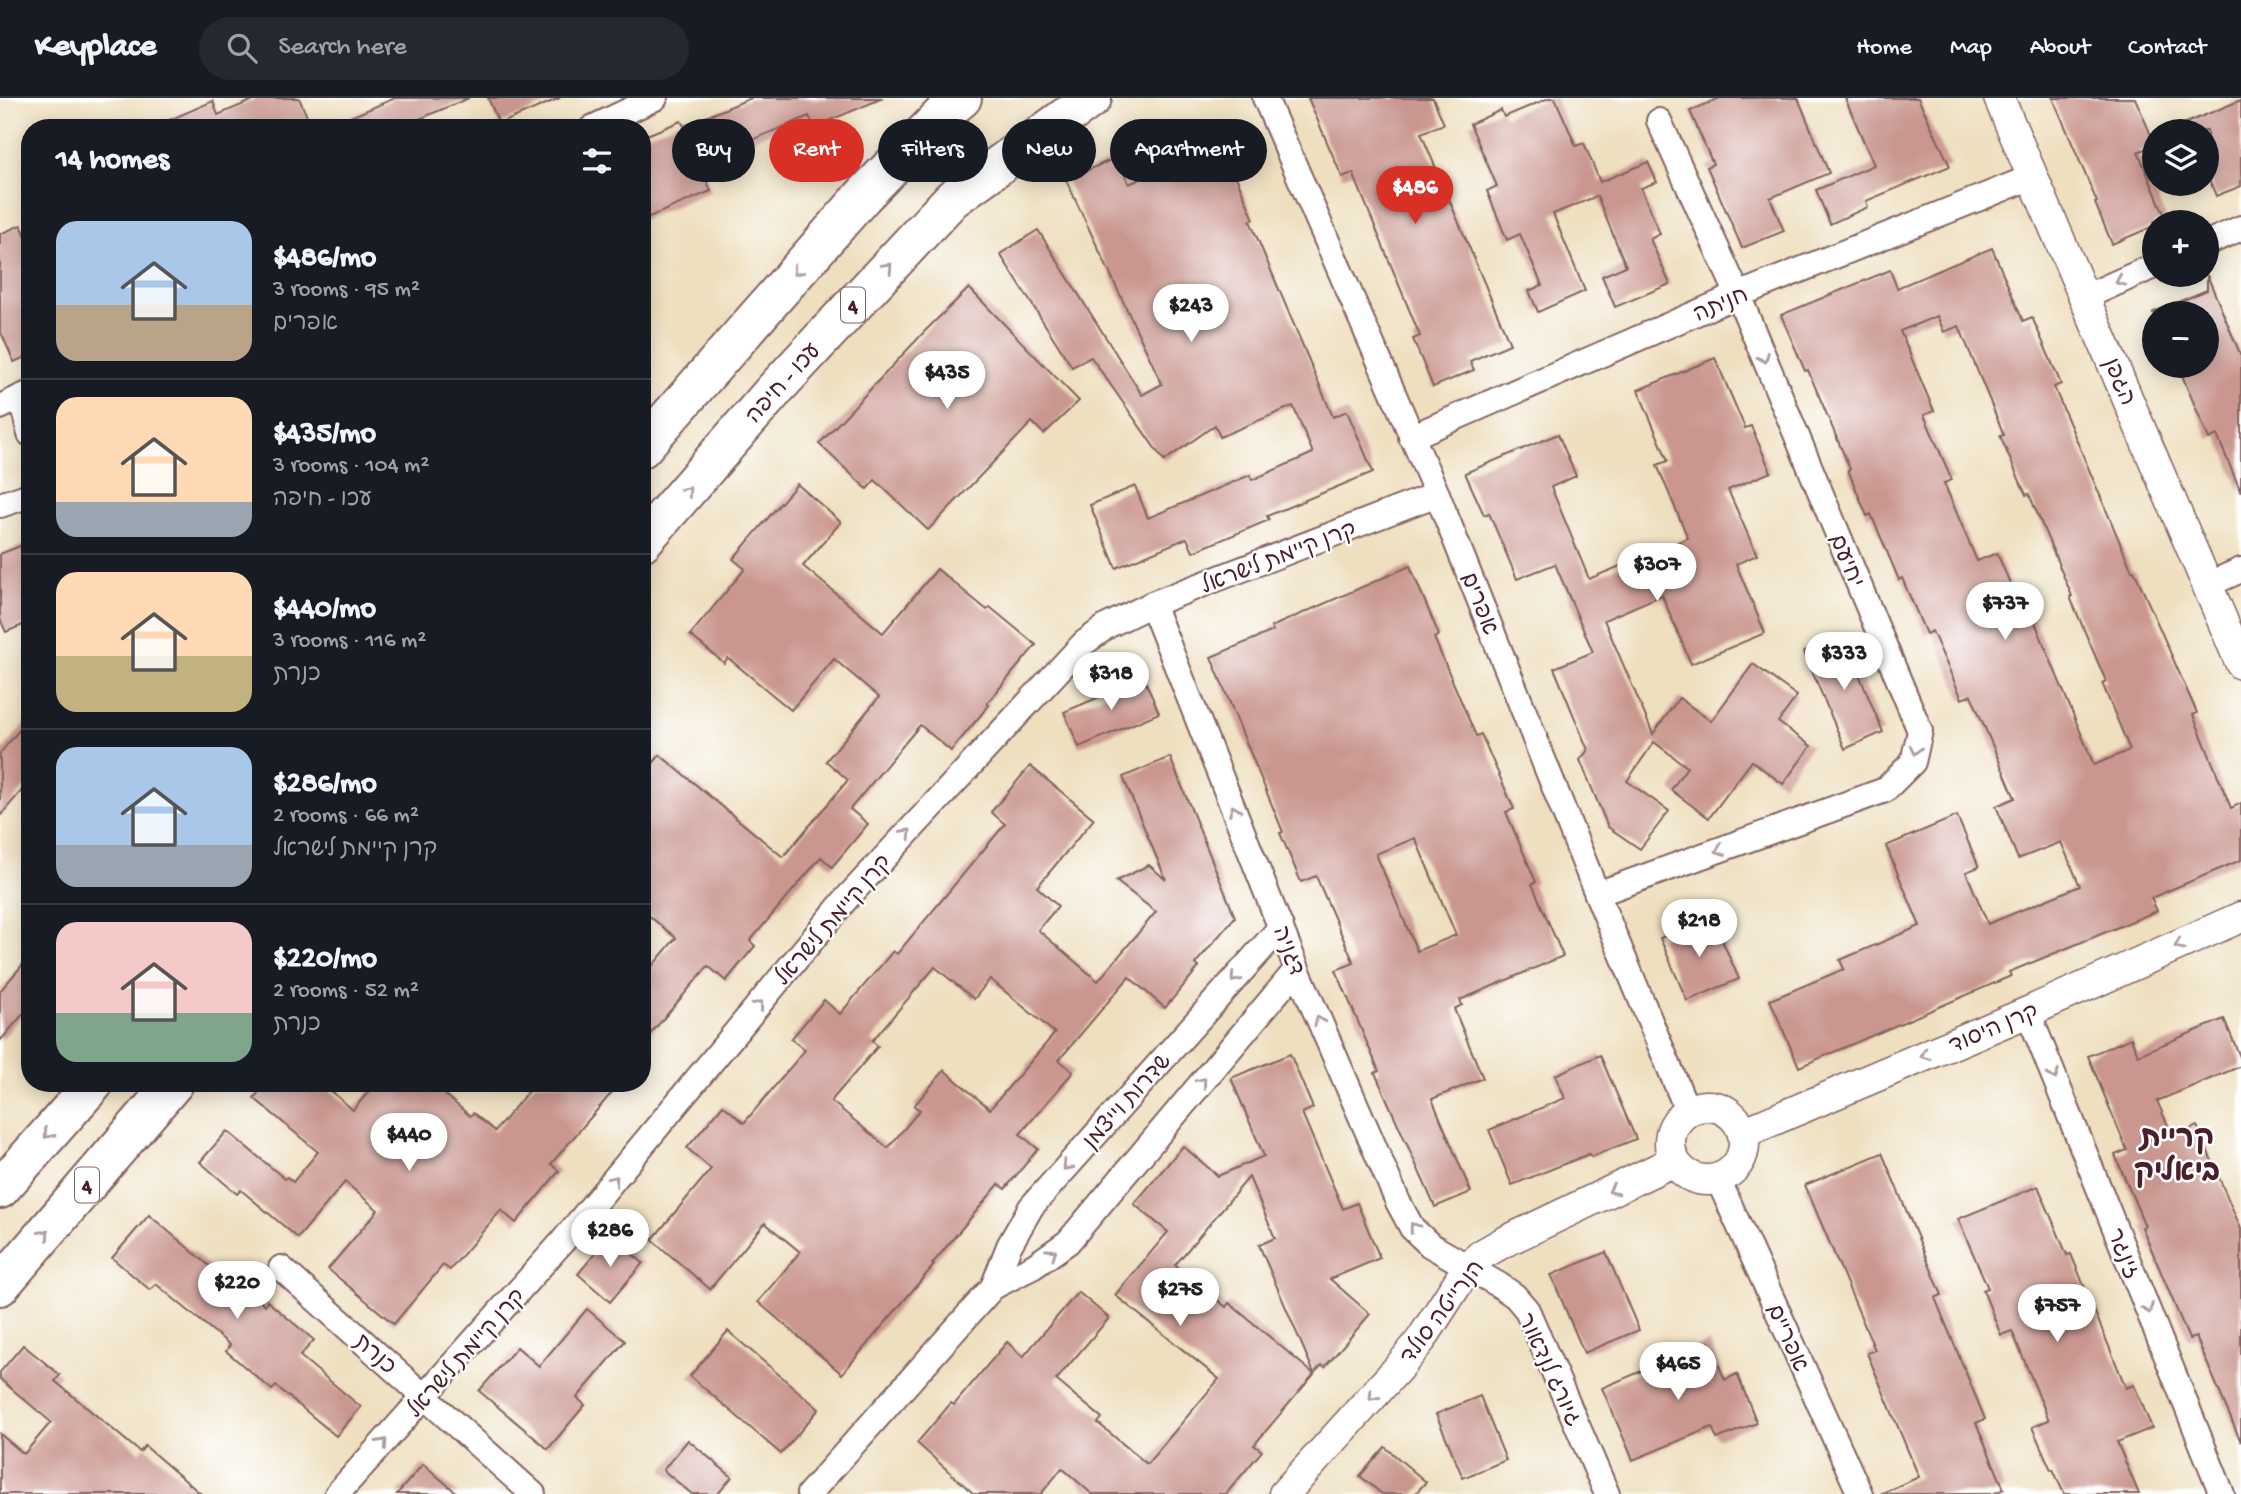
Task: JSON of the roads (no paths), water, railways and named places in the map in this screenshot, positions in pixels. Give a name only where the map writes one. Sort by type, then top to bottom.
[{"type":"highway","points":[[651,438],[863,196],[962,98]]},
{"type":"highway","name":"עכו - חיפה","points":[[651,532],[776,388],[951,199],[1092,98]]},
{"type":"highway","points":[[0,1189],[86,1092]]},
{"type":"highway","name":"4","points":[[0,1286],[166,1092]]},
{"type":"street","points":[[611,119],[655,98]]},
{"type":"street","name":"אפרים","points":[[1265,98],[1437,494],[1597,894],[1688,1112]]},
{"type":"street","name":"הגפן","points":[[1999,98],[2241,664]]},
{"type":"street","name":"יחיעם","points":[[1597,894],[1885,790],[1913,762],[1920,731],[1738,295],[1659,121]]},
{"type":"street","name":"חניתה","points":[[1411,437],[1738,295],[2032,177]]},
{"type":"street","points":[[2219,238],[2241,228]]},
{"type":"street","points":[[2085,297],[2142,271]]},
{"type":"street","name":"קרן קיימת לישראל","points":[[337,1494],[564,1241],[846,899],[1084,643],[1107,626],[1152,604],[1437,494]]},
{"type":"street","points":[[0,505],[21,498]]},
{"type":"street","points":[[2207,584],[2241,570]]},
{"type":"street","name":"דגניה","points":[[1152,604],[1297,969],[1398,1202],[1412,1228],[1430,1245],[1468,1267]]},
{"type":"street","name":"קרן היסוד","points":[[1743,1133],[2028,1012],[2241,917]]},
{"type":"street","name":"שדרות וייצמן","points":[[809,1494],[993,1287],[1009,1246],[1031,1207],[1281,927]]},
{"type":"street","name":"שדרות וייצמן","points":[[993,1287],[1034,1266],[1068,1242],[1297,969]]},
{"type":"street","name":"זינגר","points":[[2028,1012],[2222,1494]]},
{"type":"street","points":[[1699,1107],[1721,1109],[1730,1114],[1743,1133],[1743,1156],[1729,1174],[1718,1179],[1706,1181],[1693,1178],[1682,1171],[1674,1161],[1670,1139],[1673,1128],[1679,1119],[1699,1107]]},
{"type":"street","name":"הנרייטה סולד","points":[[1284,1494],[1400,1366],[1421,1340],[1468,1267],[1481,1255],[1674,1161]]},
{"type":"street","name":"אפריים","points":[[1718,1179],[1860,1494]]},
{"type":"street","name":"ג'ורג לנדאור","points":[[1468,1267],[1515,1296],[1527,1310],[1607,1494]]},
{"type":"street","name":"כנרת","points":[[281,1268],[533,1494]]},
{"type":"district","name":"קריית ביאליק","points":[[2177,1153]]}]
